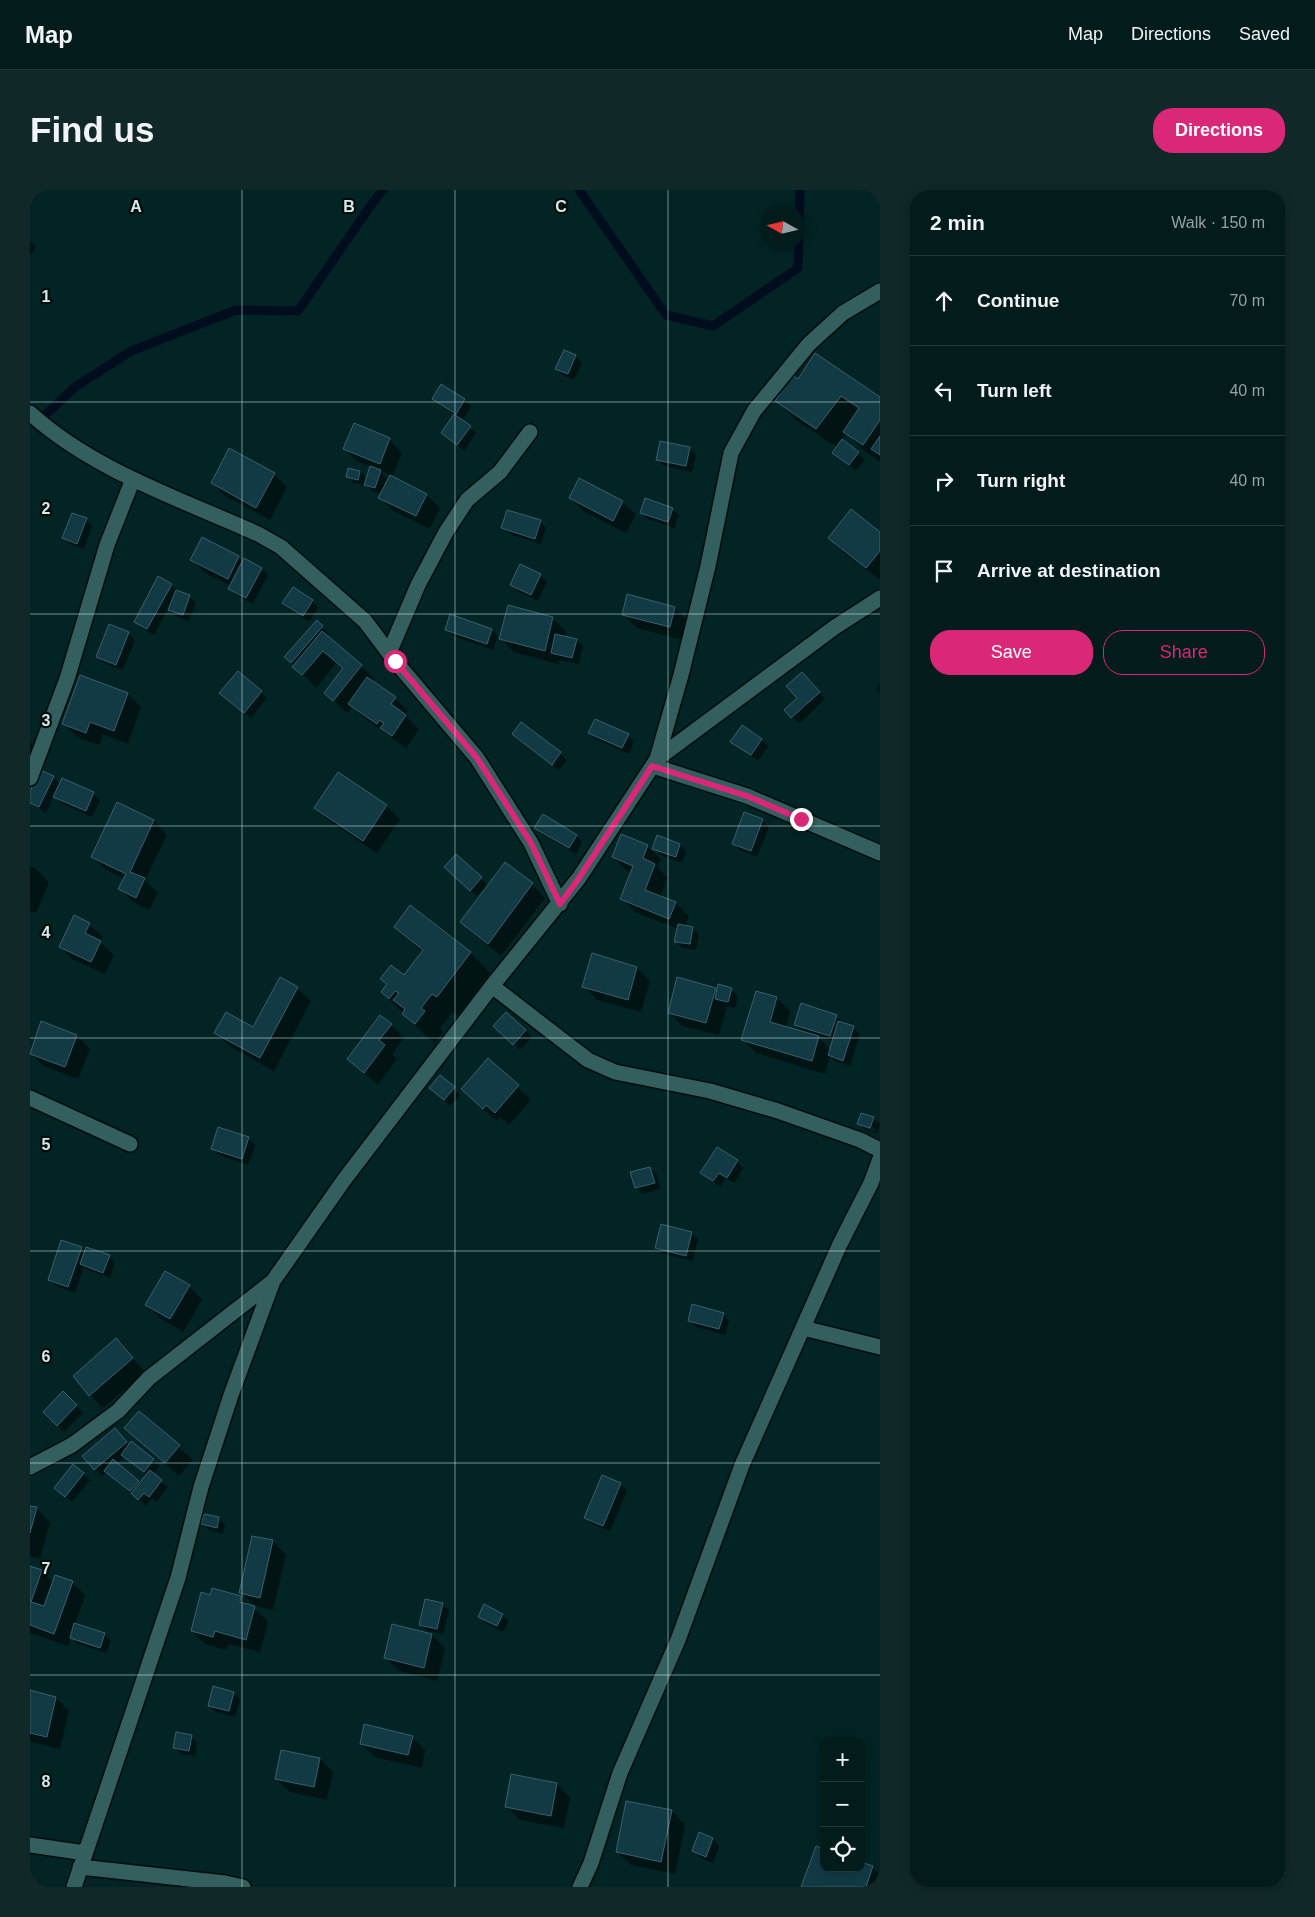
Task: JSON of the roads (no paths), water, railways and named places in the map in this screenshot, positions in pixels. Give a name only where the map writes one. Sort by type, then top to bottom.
[{"type":"street","points":[[74,1887],[178,1578],[202,1487],[231,1394],[273,1282],[344,1180],[492,986],[560,904],[654,762],[681,675],[708,566],[731,453],[754,411],[809,344],[843,313],[880,291]]},
{"type":"street","points":[[30,413],[75,448],[132,479],[258,534],[281,547],[365,621],[388,653],[477,758],[531,843],[560,904]]},
{"type":"street","points":[[388,653],[418,585],[446,532],[467,500],[500,472],[530,432]]},
{"type":"street","points":[[30,778],[67,679],[107,545],[132,479]]},
{"type":"street","points":[[654,762],[836,627],[880,598]]},
{"type":"street","points":[[654,762],[747,796],[880,853]]},
{"type":"street","points":[[492,986],[588,1060],[616,1072],[710,1091],[778,1111],[860,1140],[880,1150]]},
{"type":"street","points":[[30,1098],[130,1144]]},
{"type":"street","points":[[580,1887],[592,1863],[620,1773],[678,1640],[742,1465],[840,1244],[871,1182],[880,1159]]},
{"type":"street","points":[[30,1467],[72,1445],[118,1411],[149,1378],[273,1282]]},
{"type":"street","points":[[803,1328],[880,1347]]},
{"type":"street","points":[[30,1845],[85,1853]]},
{"type":"street","points":[[80,1867],[225,1883],[243,1887]]},
{"type":"waterway","points":[[37,422],[75,387],[131,351],[236,310],[298,311],[383,190]]},
{"type":"waterway","points":[[579,190],[666,315],[713,326],[798,268],[800,190]]}]
